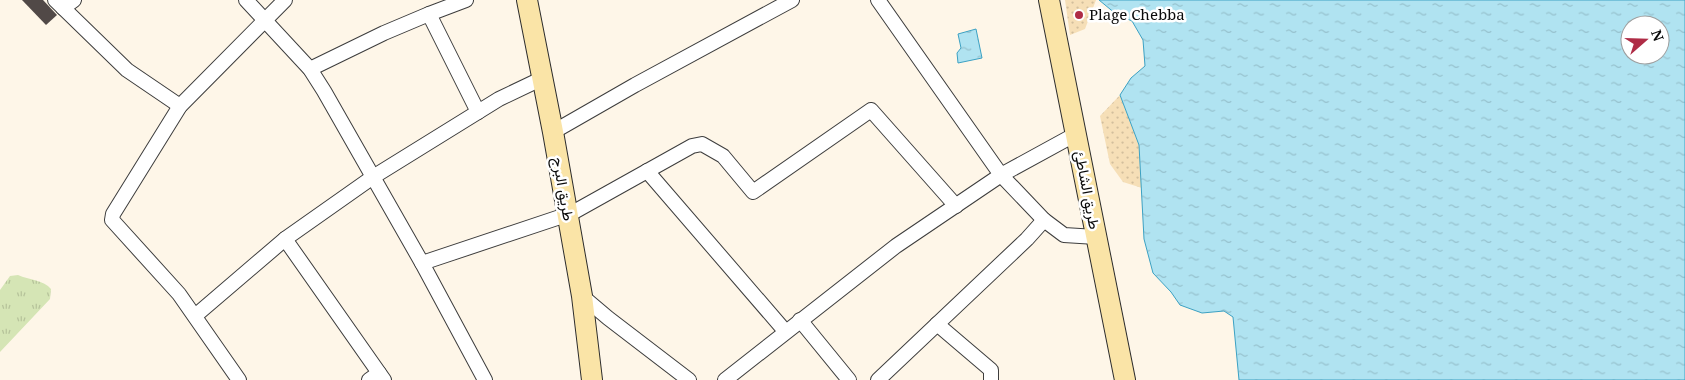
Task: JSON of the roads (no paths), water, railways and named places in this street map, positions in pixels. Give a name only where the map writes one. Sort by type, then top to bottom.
[{"type":"street","points":[[246,0],[266,19],[310,69],[422,263],[485,380]]},
{"type":"street","points":[[239,380],[179,294],[112,220],[113,214],[180,106],[285,0]]},
{"type":"street","points":[[310,69],[384,33],[466,0]]},
{"type":"street","name":"طريق البرج","points":[[527,0],[568,214],[582,296],[592,380]]},
{"type":"street","points":[[553,132],[634,85],[792,0]]},
{"type":"street","name":"طريق الشاطئ","points":[[1049,0],[1124,380]]},
{"type":"street","points":[[882,2],[1001,176],[1044,220],[1064,235],[1096,237]]},
{"type":"street","points":[[64,3],[127,70],[180,106]]},
{"type":"street","points":[[429,14],[478,112]]},
{"type":"street","points":[[195,316],[285,239],[373,177],[478,112],[543,78]]},
{"type":"street","points":[[422,263],[568,214],[680,151],[702,144],[724,156],[753,192],[871,110],[956,206]]},
{"type":"street","points":[[725,380],[785,331],[896,246],[1001,176],[1076,134]]},
{"type":"street","points":[[647,171],[785,331]]},
{"type":"street","points":[[878,380],[1027,239],[1044,220]]},
{"type":"street","points":[[285,239],[377,378]]},
{"type":"street","points":[[582,296],[689,380]]},
{"type":"street","points":[[800,320],[849,380]]},
{"type":"street","points":[[937,324],[991,370],[992,380]]},
{"type":"water","points":[[1099,0],[1685,0],[1685,380],[1239,380],[1233,317],[1224,311],[1202,313],[1180,305],[1171,292],[1153,273],[1144,239],[1139,145],[1120,95],[1131,78],[1145,66],[1143,40],[1132,21],[1116,14]]},
{"type":"water","points":[[976,29],[982,58],[958,63],[957,53],[961,48],[958,34]]},
{"type":"place","name":"Plage Chebba","points":[[1079,15]]}]
